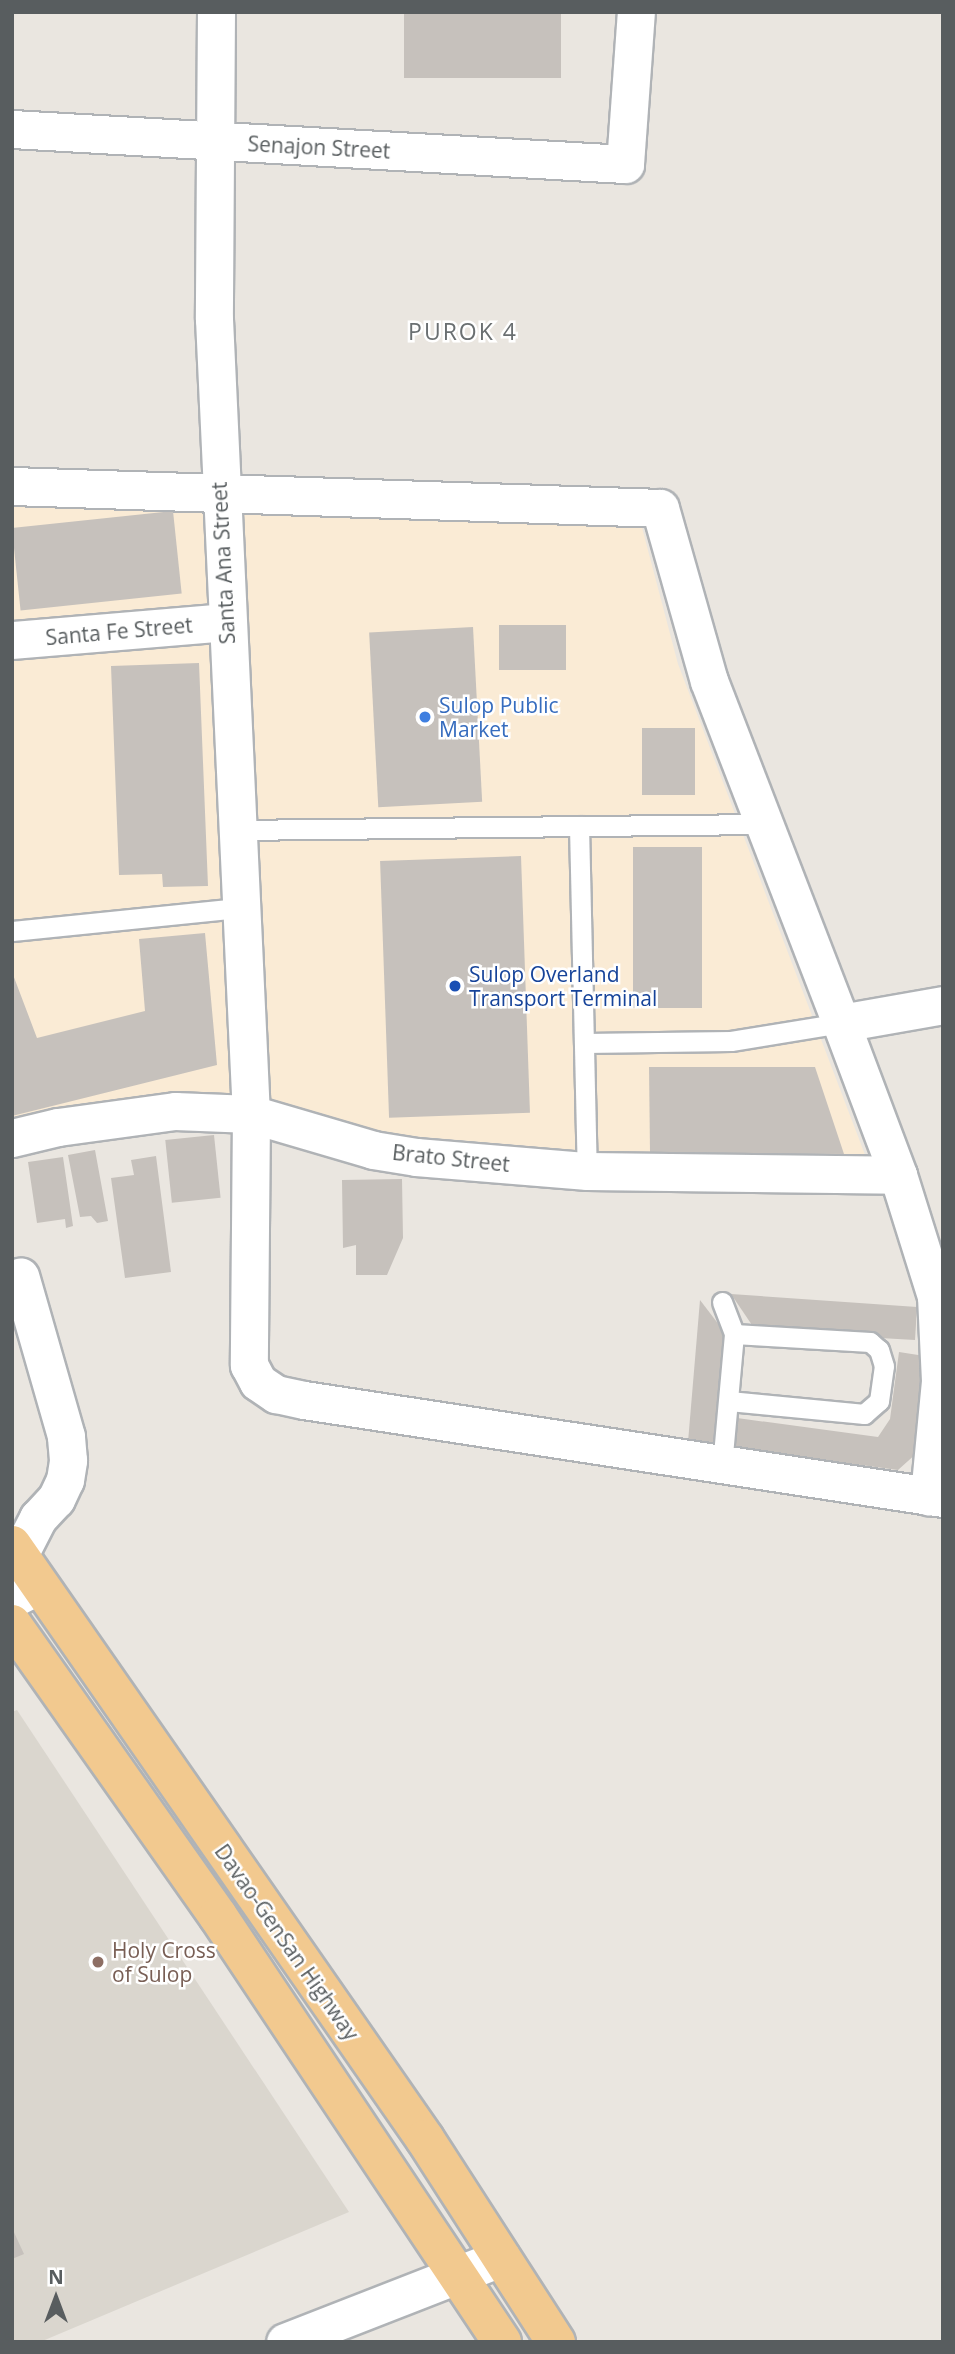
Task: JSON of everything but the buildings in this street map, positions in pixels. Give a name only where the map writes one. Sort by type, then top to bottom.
[{"type":"highway","name":"Davao-GenSan Highway","points":[[21,1571],[425,2139],[555,2342]]},
{"type":"highway","name":"Davao-GenSan Highway","points":[[12,1624],[218,1916],[502,2342]]},
{"type":"street","name":"Santa Ana Street","points":[[216,12],[213,141],[214,318],[235,830],[251,1114],[247,1345],[249,1365],[258,1382],[276,1394],[304,1400],[722,1466]]},
{"type":"street","name":"Senajon Street","points":[[12,129],[625,164],[636,12]]},
{"type":"street","points":[[12,486],[660,508],[709,681],[898,1175],[939,1296],[940,1381],[936,1497],[722,1466]]},
{"type":"street","name":"Santa Fe Street","points":[[12,640],[226,622]]},
{"type":"street","points":[[841,1023],[943,1005]]},
{"type":"street","name":"Brato Street","points":[[12,1138],[58,1127],[175,1111],[251,1114],[373,1150],[416,1157],[587,1171],[898,1175]]},
{"type":"street","points":[[20,1276],[66,1436],[68,1460],[65,1480],[56,1499],[38,1518],[21,1571]]},
{"type":"street","points":[[285,2342],[501,2258]]},
{"type":"lane","points":[[235,830],[762,824]]},
{"type":"lane","points":[[579,826],[587,1171]]},
{"type":"lane","points":[[12,931],[239,908]]},
{"type":"lane","points":[[584,1043],[731,1041],[841,1023]]},
{"type":"lane","points":[[722,1301],[734,1334],[722,1466]]},
{"type":"lane","points":[[729,1402],[864,1414],[879,1402],[884,1366],[879,1350],[870,1342],[734,1334]]},
{"type":"shaded area","points":[[12,498],[640,520],[678,664],[867,1160],[634,1155],[376,1133],[12,1124]]},
{"type":"shaded area","name":"Holy Cross of Sulop","points":[[17,1710],[349,2212],[40,2342],[12,2342],[12,1712]]},
{"type":"place","name":"Sulop Public Market","points":[[425,717]]},
{"type":"place","name":"Sulop Overland Transport Terminal","points":[[455,986]]},
{"type":"place","name":"Holy Cross of Sulop","points":[[98,1962]]},
{"type":"district","name":"PUROK 4","points":[[463,331]]}]
